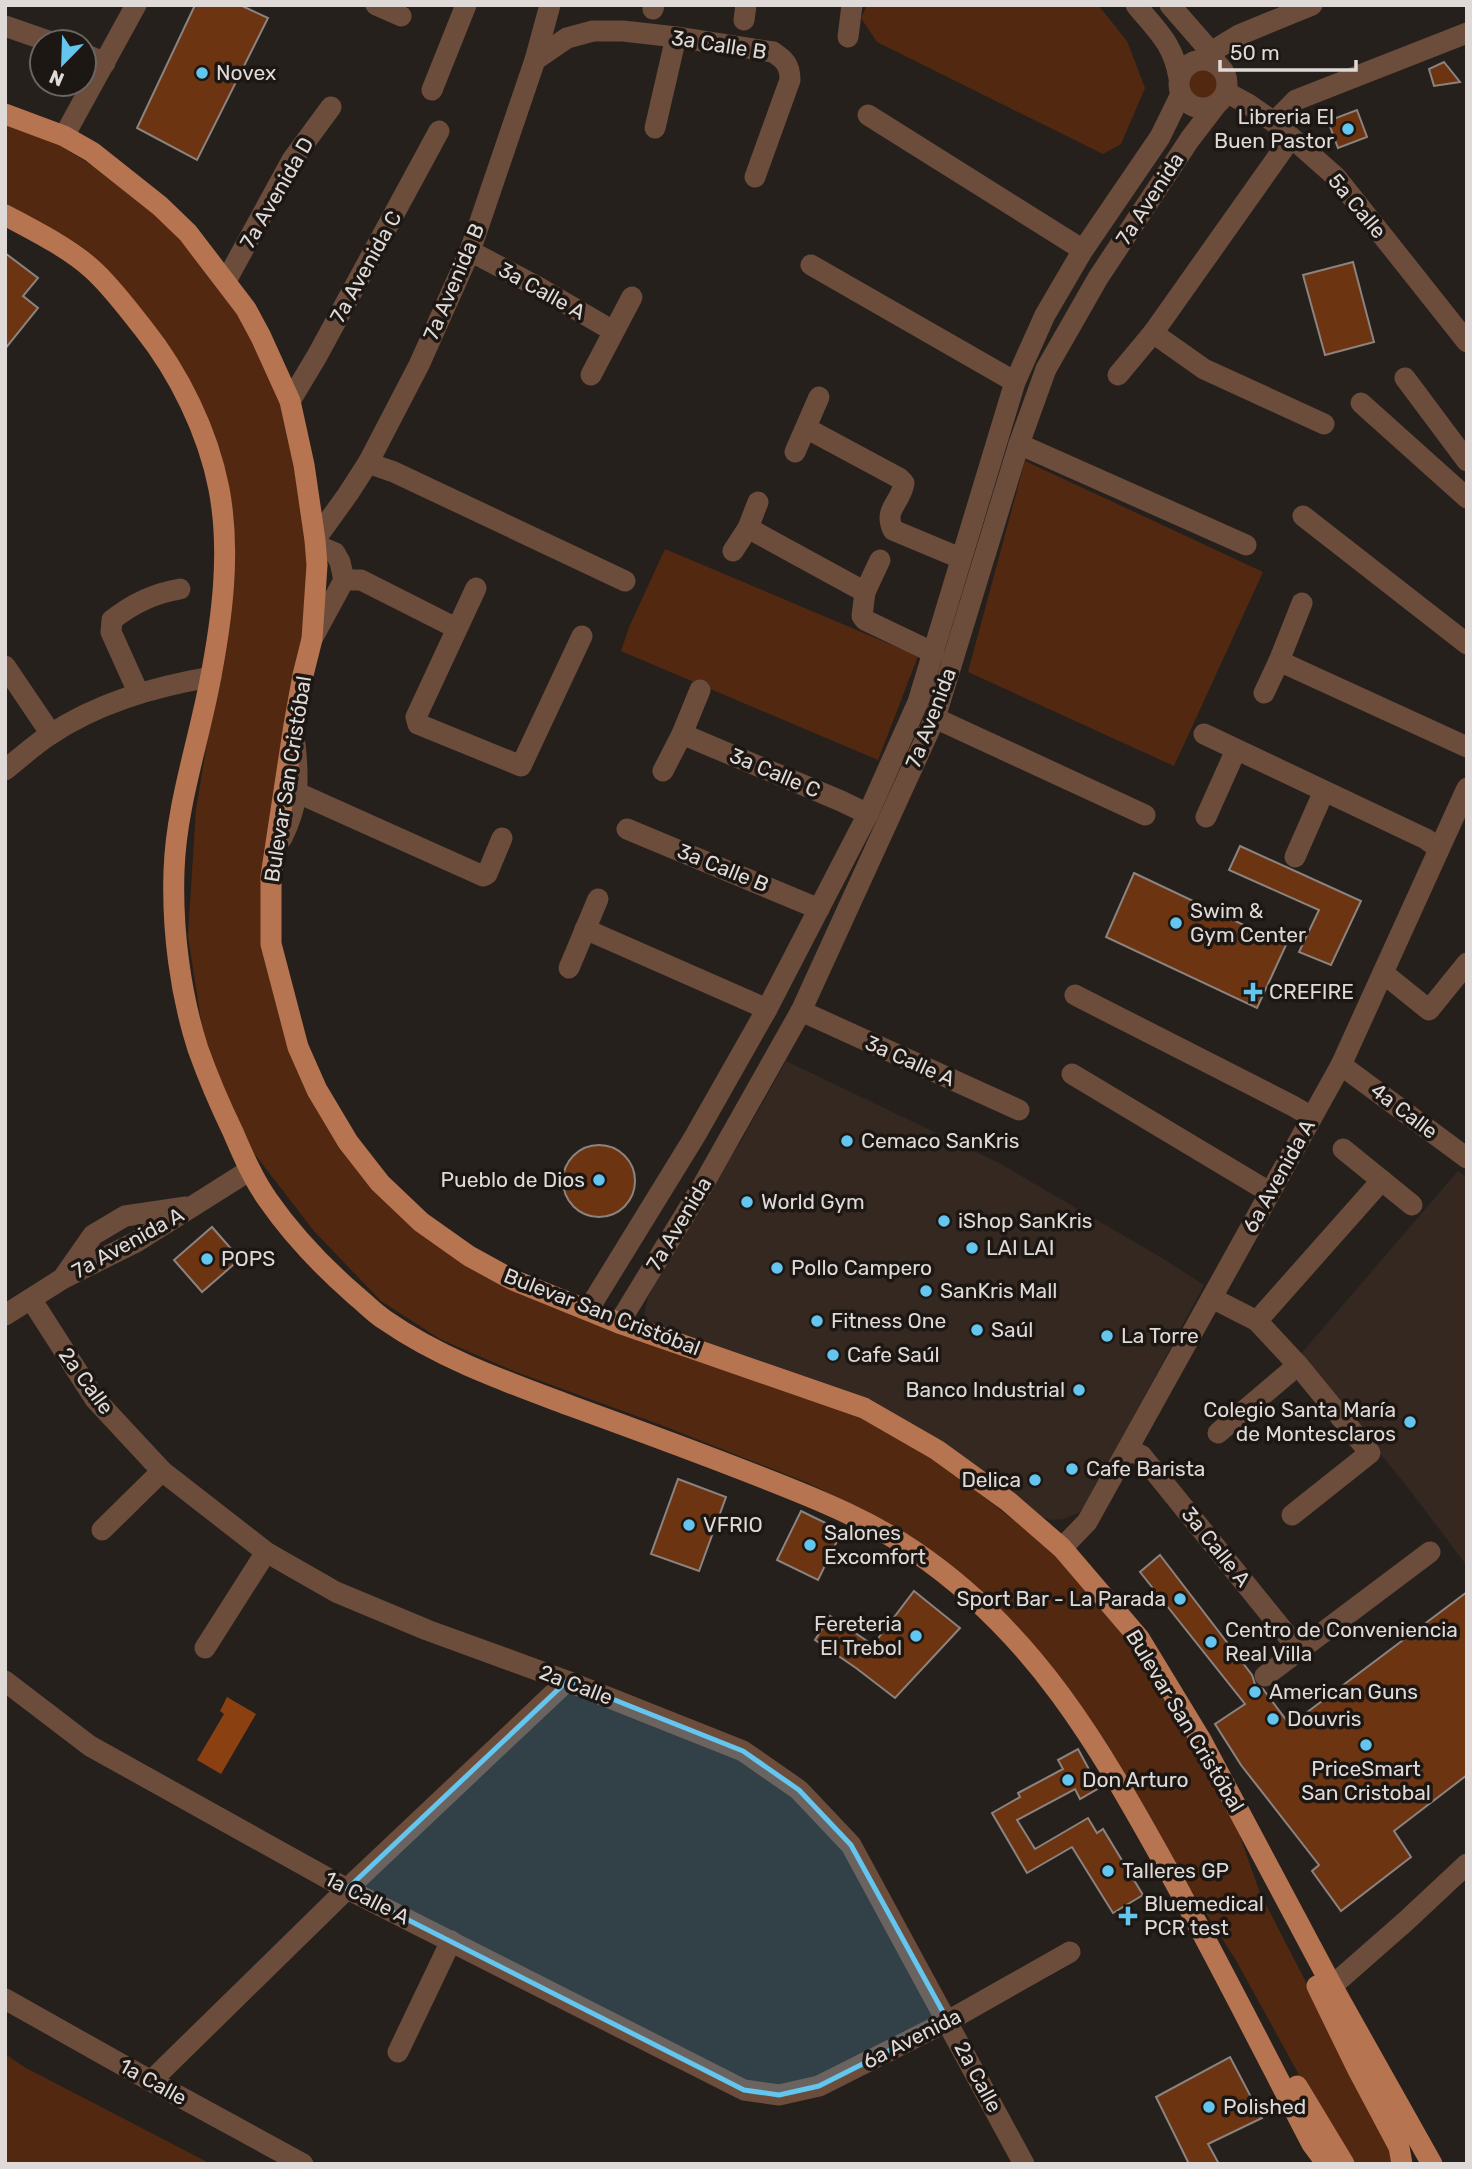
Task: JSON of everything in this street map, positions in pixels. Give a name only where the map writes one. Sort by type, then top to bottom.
[{"type":"main road","name":"Bulevar San Cristóbal","points":[[5,114],[64,136],[92,152],[160,206],[188,233],[246,309],[290,401],[304,465],[316,543],[312,639],[293,725],[271,876],[271,944],[298,1047],[317,1090],[348,1142],[380,1183],[421,1222],[470,1256],[513,1280],[619,1323],[864,1408],[937,1450],[1009,1502],[1062,1548],[1139,1638],[1201,1740],[1332,1986],[1432,2164]]},
{"type":"main road","points":[[5,215],[44,236],[92,269],[128,309],[157,346],[180,382],[200,426],[219,488],[224,539],[224,582],[211,677],[183,804],[174,869],[176,937],[185,995],[198,1048],[250,1170],[269,1202],[324,1267],[383,1319],[444,1355],[511,1384],[746,1470],[822,1501],[873,1526],[914,1551],[968,1591],[1004,1626],[1073,1710],[1121,1787],[1182,1896],[1312,2144],[1326,2164]]},
{"type":"main road","points":[[1239,1812],[1266,1890],[1399,2147],[1402,2164]]},
{"type":"main road","points":[[1182,1896],[1229,1963],[1282,2062],[1344,2164]]},
{"type":"street","points":[[64,136],[136,5]]},
{"type":"street","points":[[376,5],[401,16]]},
{"type":"street","points":[[432,90],[466,5]]},
{"type":"street","name":"7a Avenida B","points":[[316,543],[368,463],[419,365],[470,251],[535,60],[550,5]]},
{"type":"street","points":[[848,37],[852,5]]},
{"type":"street","points":[[1136,5],[1168,42],[1185,101],[1192,106],[1208,108],[1221,99],[1226,76],[1170,5]]},
{"type":"street","points":[[1180,86],[1182,71],[1194,61],[1214,58],[1239,35],[1312,5]]},
{"type":"street","points":[[5,26],[28,34]]},
{"type":"street","name":"3a Calle B","points":[[535,60],[567,38],[593,31],[623,31],[676,37],[773,52],[785,59],[790,69],[790,80],[755,177]]},
{"type":"street","points":[[1273,122],[1296,100],[1467,33]]},
{"type":"street","points":[[655,128],[676,37]]},
{"type":"street","points":[[98,60],[104,63]]},
{"type":"street","name":"7a Avenida","points":[[588,1310],[695,1136],[767,1009],[868,814],[918,702],[1015,382],[1045,315],[1083,250],[1160,136],[1180,86]]},
{"type":"street","name":"7a Avenida","points":[[619,1323],[722,1151],[801,1011],[935,719],[1020,444],[1046,369],[1098,278],[1182,150],[1221,99]]},
{"type":"street","name":"5a Calle","points":[[1221,99],[1248,104],[1273,122],[1336,177],[1463,327]]},
{"type":"street","name":"7a Avenida D","points":[[226,281],[292,160],[331,107]]},
{"type":"street","points":[[868,115],[1083,250]]},
{"type":"street","name":"7a Avenida C","points":[[290,401],[439,131]]},
{"type":"street","points":[[1118,374],[1153,333],[1291,138]]},
{"type":"street","name":"3a Calle A","points":[[470,251],[613,331]]},
{"type":"street","points":[[811,265],[1015,382]]},
{"type":"street","points":[[591,375],[632,297]]},
{"type":"street","points":[[1153,333],[1204,369],[1324,424]]},
{"type":"street","points":[[1405,378],[1467,461]]},
{"type":"street","points":[[795,452],[819,397]]},
{"type":"street","points":[[1361,404],[1467,498]]},
{"type":"street","points":[[806,428],[904,483],[903,491],[889,514],[888,521],[893,530],[960,558]]},
{"type":"street","points":[[1020,444],[1246,545]]},
{"type":"street","points":[[368,463],[394,472],[625,581]]},
{"type":"street","points":[[733,551],[748,528],[758,502]]},
{"type":"street","points":[[1303,516],[1467,644]]},
{"type":"street","points":[[748,528],[865,593]]},
{"type":"street","points":[[312,639],[344,580],[335,553],[316,543]]},
{"type":"street","points":[[880,560],[865,593],[861,612],[865,620],[934,653]]},
{"type":"street","points":[[344,580],[361,580],[456,628]]},
{"type":"street","points":[[475,588],[416,717],[418,724],[519,766],[523,764],[582,636]]},
{"type":"street","points":[[138,692],[111,632],[112,620],[160,592],[180,589]]},
{"type":"street","points":[[1264,693],[1302,603]]},
{"type":"street","points":[[1279,662],[1467,747]]},
{"type":"street","points":[[5,666],[51,734]]},
{"type":"street","points":[[5,770],[51,734],[86,714],[138,692],[211,677]]},
{"type":"street","points":[[663,771],[700,691]]},
{"type":"street","points":[[935,719],[1145,815]]},
{"type":"street","points":[[275,853],[298,793],[293,725]]},
{"type":"street","name":"3a Calle C","points":[[682,734],[868,814]]},
{"type":"street","points":[[1204,734],[1426,839],[1438,848]]},
{"type":"street","points":[[1206,817],[1236,750]]},
{"type":"street","name":"6a Avenida A","points":[[1062,1548],[1087,1522],[1341,1065],[1467,788]]},
{"type":"street","points":[[1295,857],[1324,791]]},
{"type":"street","points":[[298,793],[483,876],[487,874],[502,838]]},
{"type":"street","name":"3a Calle B","points":[[627,829],[819,909]]},
{"type":"street","points":[[569,968],[598,899]]},
{"type":"street","points":[[585,929],[767,1009]]},
{"type":"street","points":[[1383,973],[1429,1010],[1467,964]]},
{"type":"street","points":[[1075,995],[1312,1117]]},
{"type":"street","name":"3a Calle A","points":[[801,1011],[1019,1110]]},
{"type":"street","name":"4a Calle","points":[[1341,1065],[1465,1154]]},
{"type":"street","points":[[1072,1074],[1269,1192]]},
{"type":"street","points":[[695,1136],[722,1151]]},
{"type":"street","points":[[1343,1149],[1412,1205]]},
{"type":"street","name":"7a Avenida A","points":[[5,1315],[62,1279],[93,1236],[125,1216],[194,1206],[250,1170]]},
{"type":"street","points":[[1257,1321],[1382,1180]]},
{"type":"street","points":[[1212,1297],[1257,1321],[1298,1365],[1370,1453],[1292,1515]]},
{"type":"street","name":"2a Calle","points":[[31,1299],[95,1399],[162,1471],[266,1552],[336,1592],[427,1630],[743,1751],[799,1790],[851,1845],[1024,2164]]},
{"type":"street","points":[[1218,1433],[1298,1365]]},
{"type":"street","name":"3a Calle A","points":[[1128,1449],[1142,1456],[1299,1650]]},
{"type":"street","points":[[102,1530],[162,1471]]},
{"type":"street","points":[[205,1648],[266,1552]]},
{"type":"street","points":[[1265,1676],[1430,1552]]},
{"type":"street","name":"1a Calle A","points":[[5,1681],[90,1746],[347,1889],[744,2090]]},
{"type":"street","points":[[150,2081],[566,1681]]},
{"type":"street","points":[[1332,1986],[1467,1864]]},
{"type":"street","points":[[398,2052],[451,1941]]},
{"type":"street","name":"6a Avenida","points":[[744,2090],[779,2095],[819,2086],[948,2021],[1070,1952]]},
{"type":"street","name":"1a Calle","points":[[5,1999],[303,2164]]},
{"type":"highlighted area","points":[[567,1681],[743,1751],[799,1790],[851,1845],[948,2021],[819,2086],[779,2095],[744,2090],[347,1889]]},
{"type":"shaded area","points":[[867,5],[1098,5],[1127,41],[1145,88],[1121,144],[1103,154],[877,42],[861,18]]},
{"type":"shaded area","points":[[1203,64],[1217,70],[1223,84],[1217,98],[1203,104],[1189,98],[1183,84],[1189,70]]},
{"type":"shaded area","points":[[5,123],[61,146],[120,183],[177,233],[221,286],[256,342],[283,403],[309,558],[307,620],[264,948],[307,1088],[459,1257],[863,1416],[938,1461],[1058,1555],[1128,1637],[1162,1687],[1231,1811],[1260,1893],[1389,2143],[1394,2164],[1354,2164],[1325,2122],[1237,1962],[1119,1768],[932,1554],[866,1511],[808,1483],[516,1372],[440,1339],[381,1301],[314,1231],[253,1152],[205,1046],[188,936],[196,809],[215,695],[233,525],[152,326],[5,206]]},
{"type":"shaded area","points":[[1025,461],[1263,572],[1174,766],[968,672]]},
{"type":"shaded area","points":[[665,549],[918,656],[878,760],[621,651]]},
{"type":"shaded area","name":"SanKris Mall","points":[[786,1061],[999,1163],[1204,1285],[1080,1512],[1064,1519],[1051,1520],[1039,1516],[990,1474],[913,1425],[653,1326],[644,1316],[648,1297],[666,1264],[739,1145]]},
{"type":"shaded area","name":"Colegio Santa María de Montesclaros","points":[[1458,1171],[1467,1178],[1467,1566],[1409,1489],[1300,1355]]},
{"type":"shaded area","points":[[227,1697],[256,1714],[221,1774],[197,1760],[224,1714],[220,1711]]},
{"type":"shaded area","points":[[5,2054],[26,2068],[211,2164],[5,2164]]},
{"type":"building","name":"Novex","points":[[195,5],[240,5],[268,18],[197,160],[137,128]]},
{"type":"building","points":[[1444,62],[1460,82],[1434,86],[1429,69]]},
{"type":"building","name":"Libreria El Buen Pastor","points":[[1357,110],[1367,137],[1338,148],[1328,121]]},
{"type":"building","points":[[5,253],[38,278],[23,296],[38,308],[5,349]]},
{"type":"building","points":[[1353,262],[1374,342],[1325,355],[1303,275]]},
{"type":"building","points":[[1240,846],[1361,901],[1331,965],[1299,952],[1319,910],[1229,870]]},
{"type":"building","name":"Swim & Gym Center","points":[[1134,873],[1286,945],[1257,1008],[1106,937]]},
{"type":"building","name":"Pueblo de Dios","points":[[606,1145],[625,1155],[633,1167],[633,1195],[625,1207],[613,1215],[592,1217],[573,1207],[565,1195],[563,1174],[573,1155],[585,1147]]},
{"type":"building","name":"POPS","points":[[212,1227],[240,1259],[202,1292],[174,1260]]},
{"type":"building","name":"VFRIO","points":[[678,1479],[726,1497],[699,1571],[651,1554]]},
{"type":"building","name":"Salones Excomfort","points":[[801,1511],[842,1531],[818,1580],[777,1560]]},
{"type":"building","name":"PriceSmart San Cristobal","points":[[1160,1555],[1252,1675],[1255,1684],[1263,1689],[1290,1725],[1467,1592],[1467,1775],[1394,1831],[1411,1857],[1341,1911],[1312,1871],[1319,1865],[1241,1765],[1215,1724],[1245,1704],[1140,1572]]},
{"type":"building","name":"Fereteria El Trebol","points":[[914,1591],[960,1628],[895,1698],[815,1640],[830,1616],[873,1645]]},
{"type":"building","points":[[1078,1749],[1099,1788],[1080,1799],[1075,1789],[1017,1820],[1035,1849],[1088,1818],[1097,1833],[1103,1829],[1143,1895],[1113,1913],[1072,1847],[1027,1873],[992,1813],[1020,1797],[1018,1793],[1063,1769],[1058,1760]]},
{"type":"building","name":"Polished","points":[[1230,2057],[1262,2118],[1208,2144],[1219,2164],[1189,2164],[1156,2097]]},
{"type":"place","name":"Novex","points":[[202,73]]},
{"type":"place","name":"Libreria El Buen Pastor","points":[[1348,129]]},
{"type":"place","name":"Swim & Gym Center","points":[[1176,923]]},
{"type":"place","name":"CREFIRE","points":[[1253,992]]},
{"type":"place","name":"Cemaco SanKris","points":[[847,1141]]},
{"type":"place","name":"Pueblo de Dios","points":[[599,1180]]},
{"type":"place","name":"World Gym","points":[[747,1202]]},
{"type":"place","name":"iShop SanKris","points":[[944,1221]]},
{"type":"place","name":"LAI LAI","points":[[972,1248]]},
{"type":"place","name":"POPS","points":[[207,1259]]},
{"type":"place","name":"Pollo Campero","points":[[777,1268]]},
{"type":"place","name":"SanKris Mall","points":[[926,1291]]},
{"type":"place","name":"Fitness One","points":[[817,1321]]},
{"type":"place","name":"Saúl","points":[[977,1330]]},
{"type":"place","name":"La Torre","points":[[1107,1336]]},
{"type":"place","name":"Cafe Saúl","points":[[833,1355]]},
{"type":"place","name":"Banco Industrial","points":[[1079,1390]]},
{"type":"place","name":"Colegio Santa María de Montesclaros","points":[[1410,1422]]},
{"type":"place","name":"Cafe Barista","points":[[1072,1469]]},
{"type":"place","name":"Delica","points":[[1035,1480]]},
{"type":"place","name":"VFRIO","points":[[689,1525]]},
{"type":"place","name":"Salones Excomfort","points":[[810,1545]]},
{"type":"place","name":"Sport Bar - La Parada","points":[[1180,1599]]},
{"type":"place","name":"Fereteria El Trebol","points":[[916,1636]]},
{"type":"place","name":"Centro de Conveniencia Real Villa","points":[[1211,1642]]},
{"type":"place","name":"American Guns","points":[[1255,1692]]},
{"type":"place","name":"Douvris","points":[[1273,1719]]},
{"type":"place","name":"PriceSmart San Cristobal","points":[[1366,1745]]},
{"type":"place","name":"Don Arturo","points":[[1068,1780]]},
{"type":"place","name":"Talleres GP","points":[[1108,1871]]},
{"type":"place","name":"Bluemedical PCR test","points":[[1128,1916]]},
{"type":"place","name":"Polished","points":[[1209,2107]]}]
